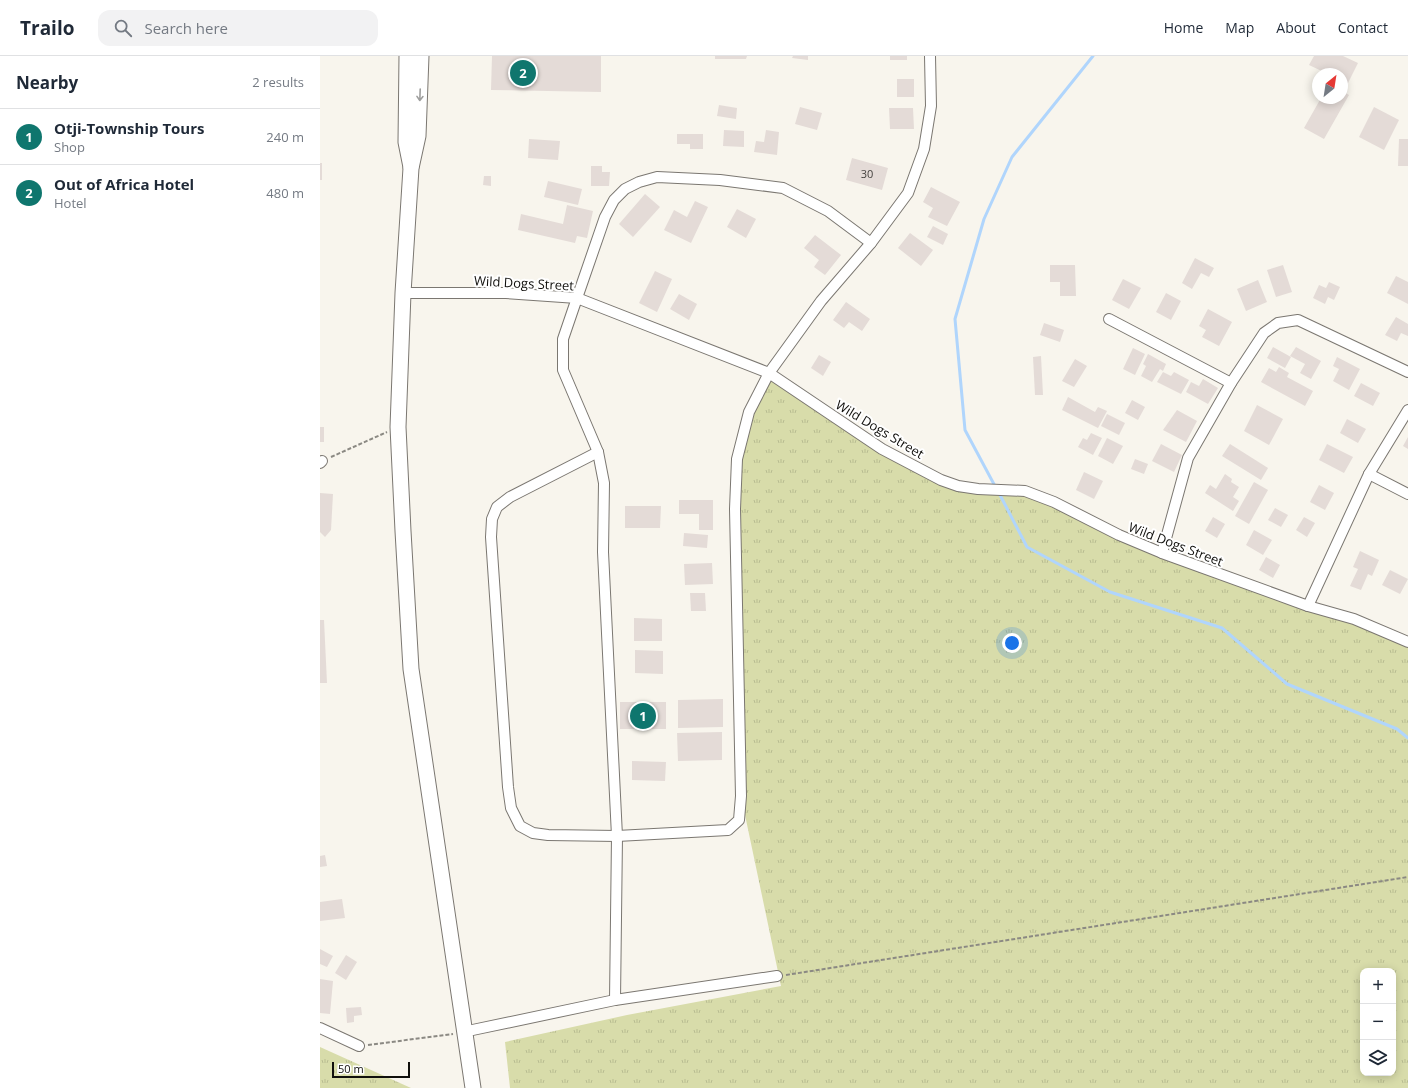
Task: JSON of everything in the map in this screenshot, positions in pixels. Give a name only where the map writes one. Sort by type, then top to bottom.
[{"type":"highway","points":[[407,56],[406,142],[411,168]]},
{"type":"highway","points":[[421,56],[418,136],[411,168],[403,292],[398,427],[411,669],[473,1088]]},
{"type":"street","points":[[598,452],[510,497],[497,507],[492,519],[491,537],[507,779],[511,808],[520,826],[533,833],[548,835],[618,836],[728,830],[739,820],[741,796],[735,509],[737,459],[749,412],[769,373],[821,301],[871,243],[908,193],[924,149],[931,106],[930,56]]},
{"type":"street","points":[[615,1000],[618,836],[602,552],[604,483],[598,452],[563,370],[563,339],[605,217],[614,200],[625,189],[640,182],[657,177],[720,180],[783,188],[828,211],[871,243]]},
{"type":"street","name":"Wild Dogs Street","points":[[403,292],[506,293],[577,298],[769,373],[882,449],[941,480],[958,486],[978,489],[1025,491],[1054,502],[1119,535],[1162,553],[1308,606],[1354,619],[1408,642]]},
{"type":"street","points":[[1109,319],[1231,383]]},
{"type":"street","points":[[1162,553],[1188,458],[1231,383],[1264,334],[1278,323],[1298,320],[1408,372]]},
{"type":"street","points":[[1308,606],[1369,474],[1408,410]]},
{"type":"street","points":[[1369,474],[1408,494]]},
{"type":"street","points":[[464,1032],[615,1000],[777,976]]},
{"type":"street","points":[[320,1028],[359,1046]]},
{"type":"path","points":[[321,462],[398,427]]},
{"type":"path","points":[[777,976],[1408,877]]},
{"type":"path","points":[[359,1046],[464,1032]]},
{"type":"green space","points":[[769,373],[882,449],[941,480],[1025,491],[1119,535],[1408,642],[1408,1088],[510,1088],[505,1042],[627,1015],[781,986],[741,796],[737,459],[749,412]]},
{"type":"green space","points":[[320,1047],[411,1088],[320,1088]]},
{"type":"building","points":[[492,56],[601,56],[601,92],[491,90]]},
{"type":"building","points":[[715,56],[747,56],[746,59],[715,59]]},
{"type":"building","points":[[793,56],[808,56],[808,60],[792,58]]},
{"type":"building","points":[[890,56],[907,56],[907,60],[890,60]]},
{"type":"building","points":[[1314,56],[1343,56],[1358,63],[1348,83],[1348,68],[1315,68],[1309,65]]},
{"type":"building","points":[[897,79],[914,79],[914,97],[897,97]]},
{"type":"building","points":[[1318,104],[1344,104],[1324,139],[1304,128]]},
{"type":"building","points":[[719,105],[737,108],[736,119],[717,116]]},
{"type":"building","points":[[800,107],[822,113],[817,130],[795,124]]},
{"type":"building","points":[[1374,107],[1399,120],[1384,150],[1359,137]]},
{"type":"building","points":[[889,108],[913,108],[914,129],[890,129]]},
{"type":"building","points":[[724,130],[744,131],[744,147],[723,146]]},
{"type":"building","points":[[766,130],[779,132],[777,155],[754,152],[756,141],[764,142]]},
{"type":"building","points":[[677,134],[703,134],[703,149],[690,149],[690,144],[677,144]]},
{"type":"building","points":[[529,139],[560,141],[558,160],[528,158]]},
{"type":"building","points":[[1399,139],[1408,139],[1408,166],[1398,166]]},
{"type":"building","points":[[852,158],[888,168],[882,190],[846,180]]},
{"type":"building","points":[[320,163],[322,163],[322,180],[320,180]]},
{"type":"building","points":[[591,166],[602,166],[602,172],[610,172],[609,186],[591,186]]},
{"type":"building","points":[[484,176],[491,176],[491,186],[483,185]]},
{"type":"building","points":[[548,181],[582,189],[578,205],[544,197]]},
{"type":"building","points":[[931,187],[960,202],[947,226],[928,217],[933,208],[923,202]]},
{"type":"building","points":[[645,194],[660,207],[633,237],[619,224]]},
{"type":"building","points":[[695,201],[708,207],[691,243],[664,230],[674,210],[687,217]]},
{"type":"building","points":[[567,205],[593,211],[587,238],[577,236],[575,243],[518,230],[521,214],[563,224]]},
{"type":"building","points":[[737,209],[756,219],[746,238],[727,227]]},
{"type":"building","points":[[933,226],[948,234],[943,245],[927,237]]},
{"type":"building","points":[[910,233],[933,250],[921,266],[898,248]]},
{"type":"building","points":[[815,235],[841,255],[825,275],[814,267],[819,260],[804,248]]},
{"type":"building","points":[[1195,258],[1214,268],[1209,277],[1201,273],[1192,289],[1182,283]]},
{"type":"building","points":[[1050,265],[1075,265],[1076,296],[1060,296],[1060,282],[1050,282]]},
{"type":"building","points":[[1283,265],[1292,292],[1276,297],[1267,270]]},
{"type":"building","points":[[655,271],[672,279],[657,312],[639,303]]},
{"type":"building","points":[[1396,276],[1408,282],[1408,304],[1387,293]]},
{"type":"building","points":[[1123,279],[1141,288],[1129,309],[1112,300]]},
{"type":"building","points":[[1258,280],[1267,302],[1246,311],[1237,289]]},
{"type":"building","points":[[1329,282],[1340,287],[1334,300],[1328,297],[1325,304],[1313,298],[1319,285],[1326,288]]},
{"type":"building","points":[[1166,293],[1181,301],[1171,320],[1156,312]]},
{"type":"building","points":[[679,294],[697,304],[689,320],[670,309]]},
{"type":"building","points":[[846,302],[870,319],[862,331],[849,322],[844,328],[833,320]]},
{"type":"building","points":[[1208,309],[1232,322],[1219,346],[1202,337],[1206,330],[1199,326]]},
{"type":"building","points":[[1396,317],[1408,324],[1408,336],[1401,333],[1397,341],[1385,335]]},
{"type":"building","points":[[1044,323],[1064,330],[1060,342],[1040,335]]},
{"type":"building","points":[[1273,347],[1291,357],[1285,368],[1267,358]]},
{"type":"building","points":[[1296,347],[1321,361],[1311,379],[1300,373],[1305,364],[1290,356]]},
{"type":"building","points":[[1133,348],[1145,354],[1135,375],[1123,369]]},
{"type":"building","points":[[1148,354],[1166,364],[1163,371],[1160,369],[1152,382],[1141,376],[1146,366],[1143,364]]},
{"type":"building","points":[[819,355],[831,362],[823,376],[811,368]]},
{"type":"building","points":[[1041,356],[1043,395],[1035,395],[1033,357]]},
{"type":"building","points":[[1337,357],[1360,369],[1349,390],[1333,381],[1339,369],[1333,366]]},
{"type":"building","points":[[1075,359],[1087,366],[1074,387],[1062,381]]},
{"type":"building","points":[[1279,367],[1289,373],[1287,377],[1313,391],[1305,406],[1261,382],[1269,368],[1276,372]]},
{"type":"building","points":[[1163,372],[1171,376],[1174,372],[1189,380],[1181,394],[1157,382]]},
{"type":"building","points":[[1203,379],[1218,388],[1208,404],[1186,392],[1191,382],[1199,386]]},
{"type":"building","points":[[1361,383],[1380,393],[1373,406],[1354,396]]},
{"type":"building","points":[[1068,397],[1095,412],[1098,407],[1107,411],[1098,428],[1062,410]]},
{"type":"building","points":[[1132,400],[1145,407],[1138,420],[1125,413]]},
{"type":"building","points":[[1257,405],[1283,419],[1269,445],[1244,431]]},
{"type":"building","points":[[1177,410],[1197,421],[1186,442],[1163,430]]},
{"type":"building","points":[[1107,414],[1125,423],[1119,435],[1101,426]]},
{"type":"building","points":[[1347,419],[1366,429],[1358,443],[1340,433]]},
{"type":"building","points":[[320,427],[324,427],[324,442],[320,442]]},
{"type":"building","points":[[1091,433],[1102,438],[1093,455],[1078,447],[1083,438],[1087,440]]},
{"type":"building","points":[[1408,437],[1408,449],[1403,446]]},
{"type":"building","points":[[1107,438],[1123,446],[1113,464],[1098,456]]},
{"type":"building","points":[[1161,444],[1182,455],[1174,472],[1152,461]]},
{"type":"building","points":[[1230,444],[1268,468],[1261,480],[1222,456]]},
{"type":"building","points":[[1327,444],[1353,457],[1344,473],[1319,460]]},
{"type":"building","points":[[1135,459],[1148,464],[1144,474],[1131,469]]},
{"type":"building","points":[[1084,472],[1103,481],[1094,499],[1076,490]]},
{"type":"building","points":[[1225,474],[1232,479],[1231,482],[1239,487],[1233,497],[1239,501],[1233,511],[1205,493],[1210,485],[1216,489]]},
{"type":"building","points":[[1254,482],[1268,490],[1249,524],[1235,516]]},
{"type":"building","points":[[1319,485],[1334,493],[1325,510],[1310,502]]},
{"type":"building","points":[[320,493],[333,494],[331,530],[325,537],[320,532]]},
{"type":"building","points":[[679,500],[713,500],[713,530],[699,530],[699,514],[679,514]]},
{"type":"building","points":[[625,506],[661,506],[660,528],[625,528]]},
{"type":"building","points":[[1275,508],[1288,515],[1281,527],[1268,520]]},
{"type":"building","points":[[1213,517],[1225,524],[1217,538],[1205,531]]},
{"type":"building","points":[[1304,517],[1315,523],[1307,537],[1296,530]]},
{"type":"building","points":[[1254,530],[1272,540],[1263,555],[1246,545]]},
{"type":"building","points":[[684,533],[708,535],[707,548],[683,546]]},
{"type":"building","points":[[1360,551],[1379,560],[1372,576],[1368,574],[1361,590],[1350,586],[1358,569],[1353,567]]},
{"type":"building","points":[[1266,557],[1280,565],[1273,578],[1259,570]]},
{"type":"building","points":[[712,563],[713,584],[685,585],[684,564]]},
{"type":"building","points":[[1390,570],[1408,579],[1400,594],[1382,585]]},
{"type":"building","points":[[690,593],[705,593],[706,611],[691,611]]},
{"type":"building","points":[[634,618],[662,619],[662,641],[634,641]]},
{"type":"building","points":[[320,620],[324,620],[327,683],[320,683]]},
{"type":"building","points":[[635,650],[663,651],[663,674],[635,673]]},
{"type":"building","points":[[723,699],[723,727],[678,728],[678,700]]},
{"type":"building","points":[[620,702],[666,702],[666,729],[620,729]]},
{"type":"building","points":[[722,732],[722,760],[678,761],[677,733]]},
{"type":"building","points":[[632,761],[666,762],[665,781],[632,780]]},
{"type":"building","points":[[325,855],[327,866],[320,867],[320,856]]},
{"type":"building","points":[[342,899],[345,918],[320,921],[320,902]]},
{"type":"building","points":[[320,949],[333,956],[327,967],[320,964]]},
{"type":"building","points":[[346,955],[357,962],[346,980],[335,973]]},
{"type":"building","points":[[320,979],[333,981],[330,1014],[320,1013]]},
{"type":"building","points":[[361,1007],[362,1015],[354,1016],[354,1022],[347,1023],[346,1008]]},
{"type":"waterway","points":[[996,488],[965,430],[955,319],[984,219],[1012,157],[1093,56]]},
{"type":"waterway","points":[[999,493],[1027,547],[1110,592],[1222,628],[1287,684],[1397,729],[1408,738]]},
{"type":"place","name":"Out of Africa Hotel","points":[[523,73]]},
{"type":"place","name":"Otji-Township Tours","points":[[643,716]]}]
